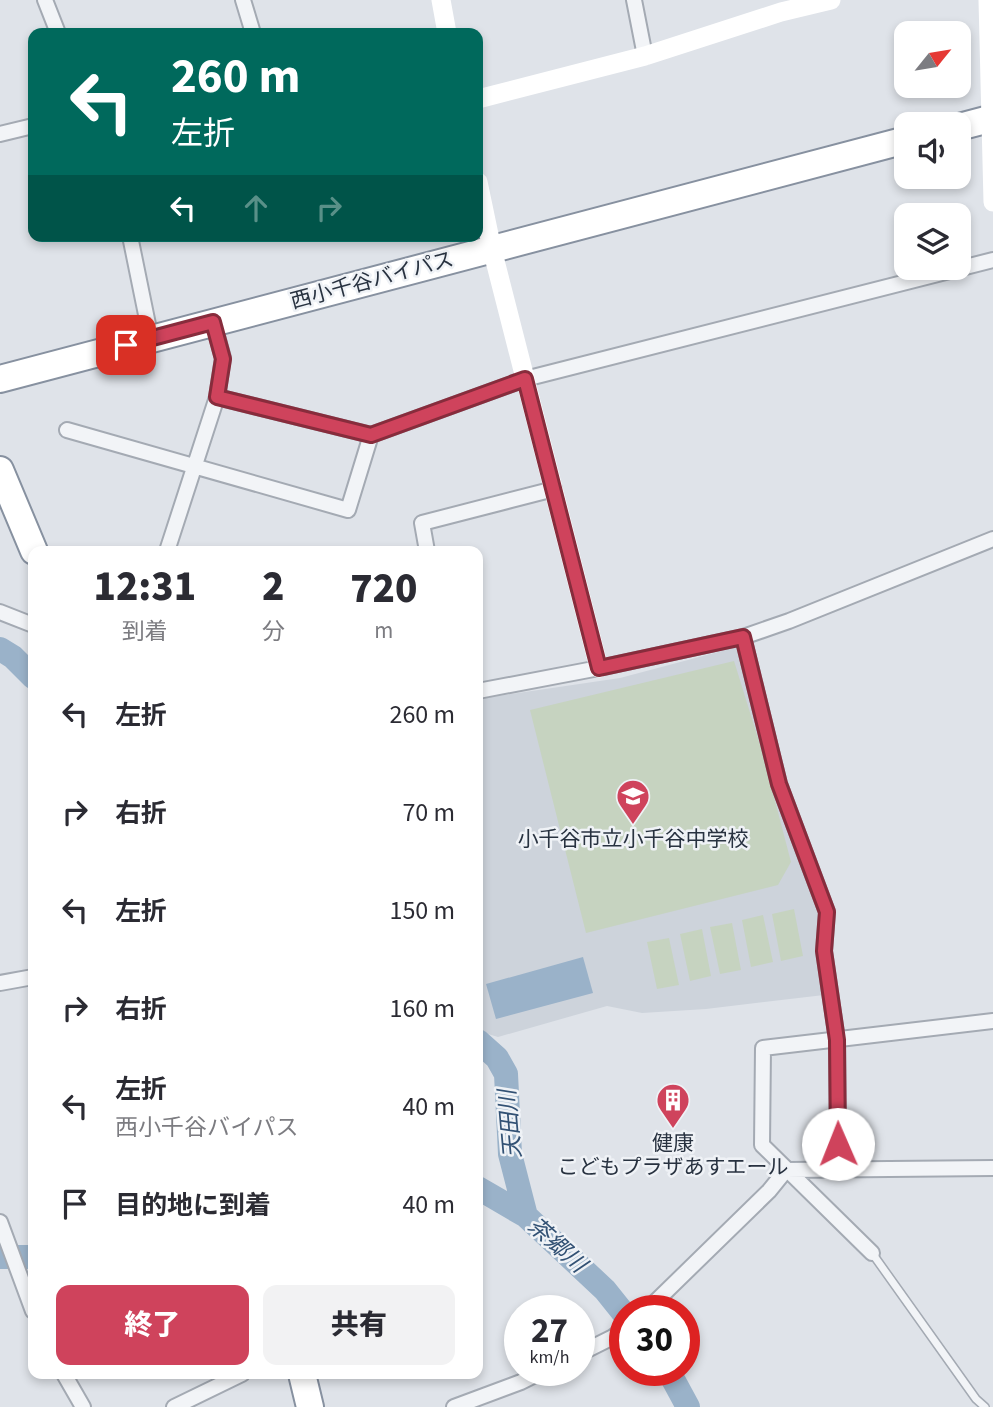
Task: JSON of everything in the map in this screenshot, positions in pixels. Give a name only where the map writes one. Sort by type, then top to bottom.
[{"type":"highway","points":[[971,124],[992,118]]},
{"type":"highway","name":"西小千谷バイパス","points":[[0,379],[894,144]]},
{"type":"highway","points":[[0,470],[32,546]]},
{"type":"highway","points":[[303,1379],[310,1407]]},
{"type":"street","points":[[45,0],[56,28]]},
{"type":"street","points":[[243,0],[251,28]]},
{"type":"street","points":[[441,0],[446,28]]},
{"type":"street","points":[[634,0],[645,56]]},
{"type":"street","points":[[483,98],[645,56],[780,6],[831,0]]},
{"type":"street","points":[[988,0],[993,202]]},
{"type":"street","points":[[0,134],[28,127]]},
{"type":"street","points":[[483,205],[599,668]]},
{"type":"street","points":[[131,242],[151,339]]},
{"type":"street","points":[[217,397],[371,435],[525,379],[993,260]]},
{"type":"street","points":[[169,546],[217,397],[223,359],[213,322]]},
{"type":"street","points":[[67,429],[348,510],[371,435]]},
{"type":"street","points":[[426,546],[422,523],[554,489]]},
{"type":"street","points":[[483,690],[743,637],[993,539]]},
{"type":"street","points":[[0,612],[28,623]]},
{"type":"street","points":[[743,637],[779,784],[827,912],[824,951],[837,1040],[838,1171]]},
{"type":"street","points":[[0,984],[28,978]]},
{"type":"street","points":[[872,1253],[762,1145],[763,1048],[993,1021]]},
{"type":"street","points":[[786,1170],[993,1168]]},
{"type":"street","points":[[663,1295],[769,1191],[786,1170]]},
{"type":"street","points":[[0,1222],[28,1296]]},
{"type":"street","points":[[67,1379],[83,1407]]},
{"type":"street","points":[[174,1407],[232,1379]]},
{"type":"street","points":[[454,1407],[510,1386]]},
{"type":"lane","points":[[872,1253],[976,1399],[985,1407]]},
{"type":"shaded area","name":"小千谷市立小千谷中学校","points":[[737,647],[821,910],[818,964],[824,995],[706,1009],[642,1013],[607,1006],[498,1037],[488,1034],[483,1030],[483,698],[620,678]]},
{"type":"green space","points":[[734,661],[762,751],[791,862],[778,885],[586,933],[530,710]]},
{"type":"green space","points":[[794,909],[803,956],[781,961],[772,914]]},
{"type":"green space","points":[[763,915],[773,962],[751,967],[742,920]]},
{"type":"green space","points":[[732,923],[741,970],[720,974],[710,927]]},
{"type":"green space","points":[[702,929],[711,976],[690,981],[680,934]]},
{"type":"green space","points":[[669,938],[679,985],[657,989],[647,942]]},
{"type":"water","points":[[583,957],[593,993],[496,1019],[486,984]]},
{"type":"waterway","name":"天田川","points":[[0,649],[28,672]]},
{"type":"waterway","name":"天田川","points":[[483,1045],[497,1058],[506,1074],[510,1154],[526,1216]]},
{"type":"waterway","name":"茶郷川","points":[[483,1191],[526,1216],[609,1295]]},
{"type":"waterway","name":"茶郷川","points":[[0,1257],[28,1257]]},
{"type":"waterway","name":"茶郷川","points":[[677,1386],[688,1407]]},
{"type":"place","name":"小千谷市立小千谷中学校","points":[[633,826]]},
{"type":"place","name":"健康 こどもプラザあすエール","points":[[673,1130]]},
{"type":"route","points":[[126,345],[213,322],[223,359],[217,397],[371,435],[525,379],[599,668],[743,637],[779,784],[827,912],[824,951],[837,1040],[838,1144]]}]
